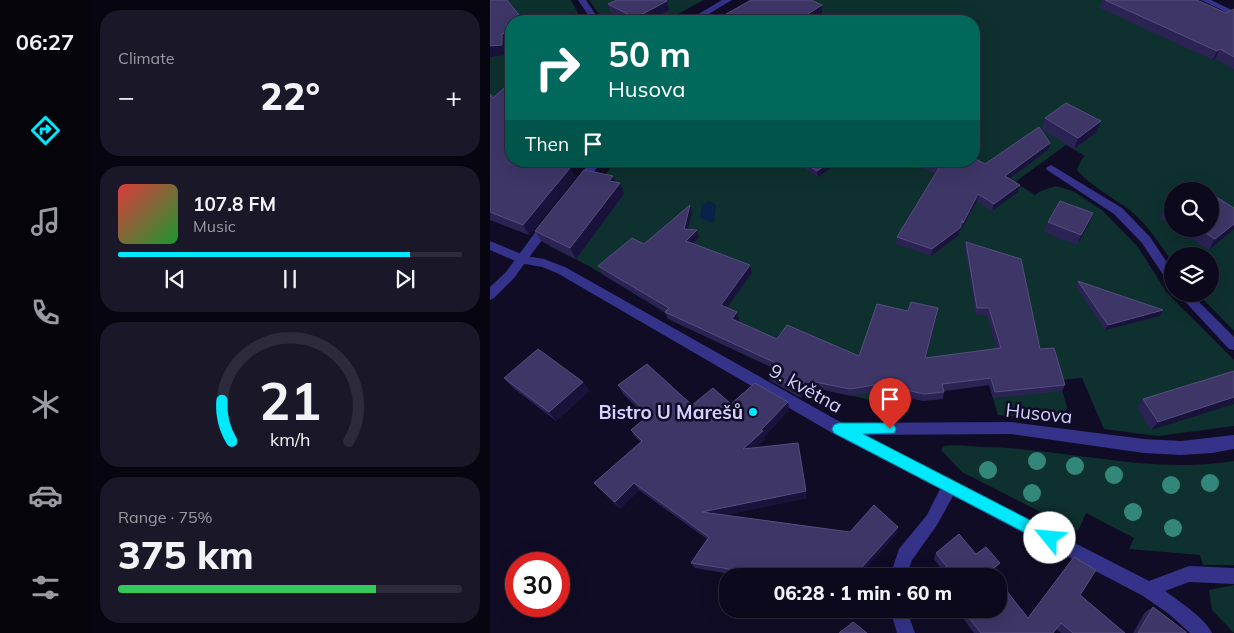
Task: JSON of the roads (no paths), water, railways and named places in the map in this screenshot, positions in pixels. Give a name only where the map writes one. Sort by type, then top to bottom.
[{"type":"street","points":[[582,0],[592,15]]},
{"type":"street","points":[[702,15],[728,0]]},
{"type":"street","points":[[1205,0],[1234,14]]},
{"type":"street","points":[[571,194],[592,167]]},
{"type":"street","points":[[1051,168],[1118,211],[1146,240],[1164,267]]},
{"type":"street","points":[[490,295],[510,275],[520,258],[555,214]]},
{"type":"street","name":"9. května","points":[[490,246],[520,258],[544,263],[561,270],[839,429],[1149,590],[1175,608],[1203,633]]},
{"type":"street","points":[[1192,302],[1234,345]]},
{"type":"street","name":"Husova","points":[[839,429],[1011,428],[1144,446],[1180,448],[1212,446],[1234,442]]},
{"type":"street","points":[[901,568],[905,555],[932,520],[950,486]]},
{"type":"street","points":[[1149,590],[1174,578],[1189,574],[1234,576]]},
{"type":"street","points":[[901,618],[906,633]]},
{"type":"water","points":[[709,201],[716,205],[714,222],[712,223],[700,218],[702,205]]},
{"type":"place","name":"Bistro U Marešů","points":[[753,412]]}]
